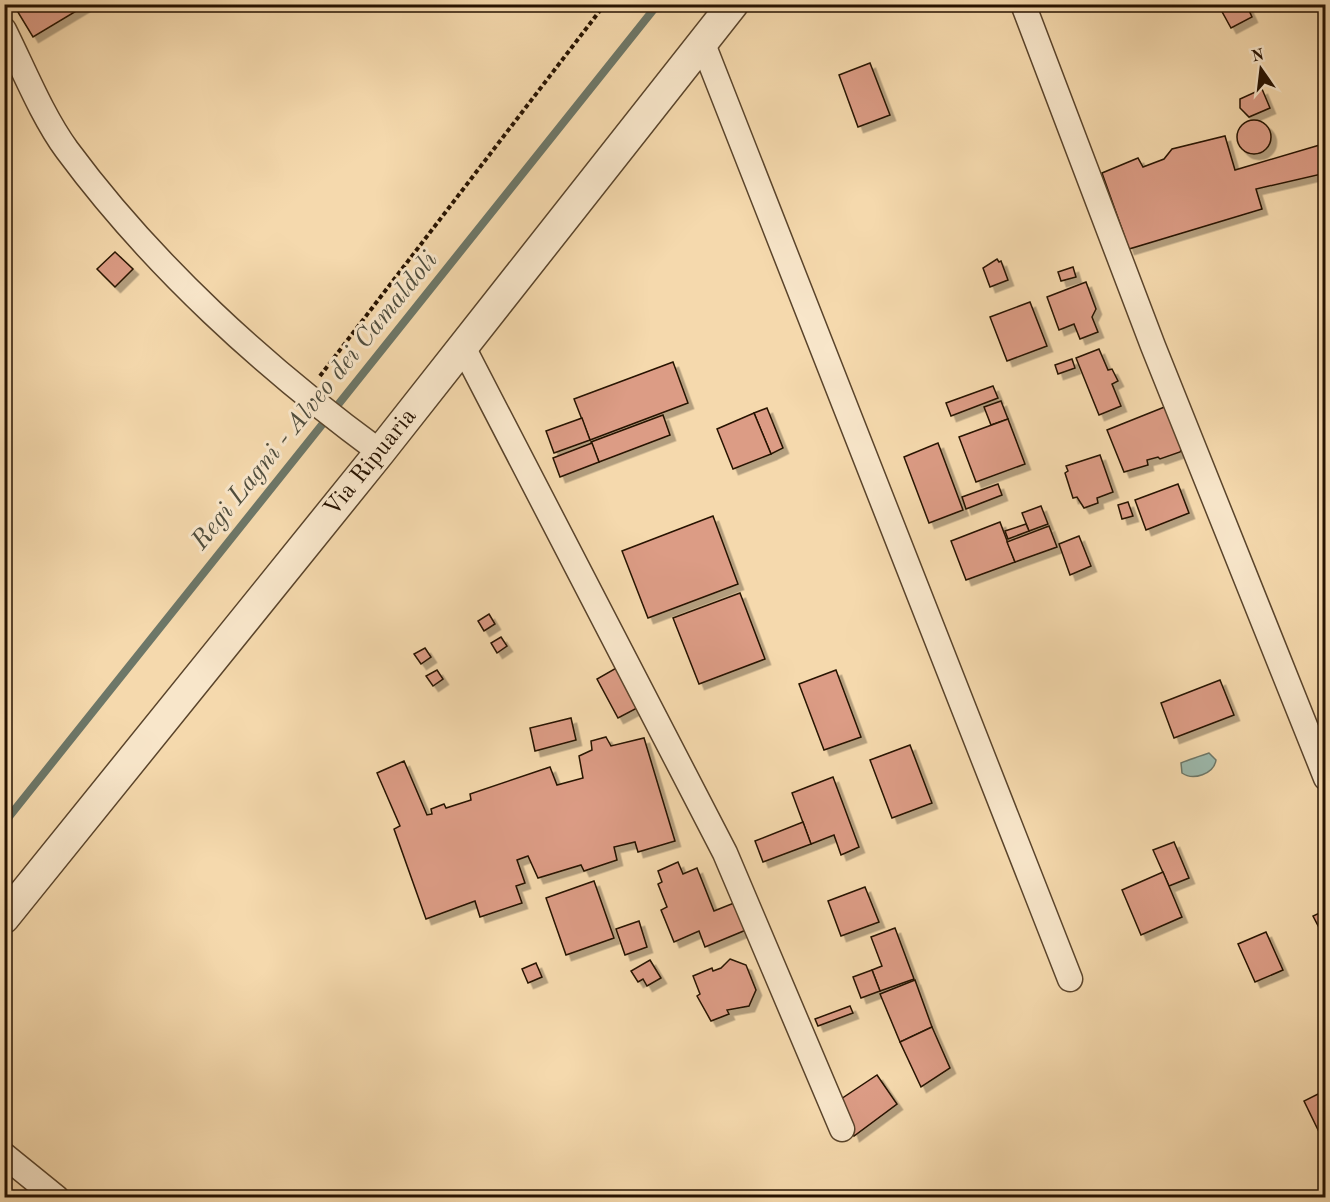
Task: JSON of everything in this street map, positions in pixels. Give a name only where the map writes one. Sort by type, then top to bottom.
[{"type":"street","name":"Via Ripuaria","points":[[4,918],[371,446],[463,347],[704,44],[733,4]]},
{"type":"street","points":[[1023,4],[1153,346],[1326,778]]},
{"type":"street","points":[[4,30],[66,149],[131,228],[219,319],[371,446]]},
{"type":"street","points":[[704,44],[1070,979]]},
{"type":"street","points":[[463,347],[725,853],[842,1129]]},
{"type":"street","points":[[4,1155],[57,1197]]},
{"type":"path","points":[[309,395],[605,4]]},
{"type":"shaded area","points":[[1209,753],[1216,760],[1207,772],[1197,776],[1182,773],[1181,763]]},
{"type":"building","points":[[13,4],[88,4],[33,37]]},
{"type":"building","points":[[1226,4],[1246,4],[1252,17],[1231,28],[1220,8]]},
{"type":"building","points":[[870,63],[890,115],[858,127],[839,75]]},
{"type":"building","points":[[1262,89],[1270,108],[1249,117],[1240,108],[1240,99]]},
{"type":"building","points":[[1254,120],[1266,125],[1271,137],[1266,149],[1254,154],[1242,149],[1237,137],[1242,125]]},
{"type":"building","points":[[1225,136],[1235,170],[1323,144],[1326,173],[1256,189],[1262,209],[1129,249],[1102,173],[1138,158],[1143,167],[1164,159],[1172,149]]},
{"type":"building","points":[[115,252],[133,269],[115,287],[97,269]]},
{"type":"building","points":[[997,259],[1001,261],[1008,280],[990,287],[983,268]]},
{"type":"building","points":[[1073,267],[1076,277],[1061,281],[1058,272]]},
{"type":"building","points":[[1086,282],[1096,309],[1092,317],[1098,332],[1080,339],[1074,324],[1059,330],[1047,297]]},
{"type":"building","points":[[1030,302],[1047,346],[1007,361],[990,317]]},
{"type":"building","points":[[1099,349],[1108,370],[1112,369],[1118,381],[1112,384],[1121,406],[1099,415],[1076,358]]},
{"type":"building","points":[[1072,359],[1075,368],[1058,374],[1055,365]]},
{"type":"building","points":[[673,362],[688,403],[590,440],[574,399]]},
{"type":"building","points":[[993,386],[998,398],[951,416],[946,403]]},
{"type":"building","points":[[1001,401],[1008,419],[991,425],[984,407]]},
{"type":"building","points":[[1167,406],[1183,446],[1180,452],[1160,459],[1158,457],[1147,460],[1148,465],[1124,472],[1107,430]]},
{"type":"building","points":[[767,408],[783,448],[771,454],[754,413]]},
{"type":"building","points":[[754,413],[771,454],[733,469],[717,429]]},
{"type":"building","points":[[663,415],[670,435],[599,462],[591,442]]},
{"type":"building","points":[[582,418],[590,440],[554,453],[546,431]]},
{"type":"building","points":[[1008,419],[1025,464],[976,482],[959,437]]},
{"type":"building","points":[[592,443],[599,462],[560,477],[553,458]]},
{"type":"building","points":[[938,443],[963,510],[929,523],[904,457]]},
{"type":"building","points":[[1100,455],[1113,492],[1097,498],[1098,503],[1084,508],[1077,497],[1073,498],[1065,473],[1068,471],[1066,466]]},
{"type":"building","points":[[998,484],[1002,495],[966,509],[962,497]]},
{"type":"building","points":[[1178,484],[1189,513],[1146,530],[1135,500]]},
{"type":"building","points":[[1128,502],[1133,516],[1122,519],[1118,505]]},
{"type":"building","points":[[1041,506],[1048,524],[1029,531],[1022,513]]},
{"type":"building","points":[[713,516],[738,584],[648,618],[622,551]]},
{"type":"building","points":[[1000,522],[1015,562],[966,580],[951,541]]},
{"type":"building","points":[[1026,524],[1029,531],[1008,539],[1005,531]]},
{"type":"building","points":[[1049,526],[1057,547],[1015,562],[1007,542]]},
{"type":"building","points":[[1079,536],[1091,566],[1070,575],[1059,544]]},
{"type":"building","points":[[740,593],[765,659],[699,684],[673,618]]},
{"type":"building","points":[[489,614],[495,624],[484,631],[478,621]]},
{"type":"building","points":[[501,637],[507,646],[497,653],[491,643]]},
{"type":"building","points":[[425,648],[431,657],[421,664],[414,654]]},
{"type":"building","points":[[618,667],[639,707],[618,718],[597,679]]},
{"type":"building","points":[[437,670],[443,679],[433,686],[426,676]]},
{"type":"building","points":[[836,670],[861,737],[824,750],[799,684]]},
{"type":"building","points":[[1220,680],[1234,715],[1174,738],[1161,703]]},
{"type":"building","points":[[571,718],[576,740],[535,751],[530,728]]},
{"type":"building","points":[[606,737],[611,746],[644,738],[675,841],[638,852],[635,842],[614,847],[617,860],[584,871],[581,865],[538,878],[528,856],[517,860],[525,883],[516,886],[522,903],[480,917],[475,901],[426,919],[394,829],[400,826],[377,773],[404,761],[427,815],[432,814],[431,809],[444,804],[446,808],[471,800],[470,794],[550,767],[557,785],[583,778],[579,756],[592,750],[591,741]]},
{"type":"building","points":[[910,745],[932,803],[892,818],[870,760]]},
{"type":"building","points":[[833,777],[859,847],[841,855],[834,835],[811,844],[792,793]]},
{"type":"building","points":[[803,822],[811,844],[763,862],[755,841]]},
{"type":"building","points":[[1174,842],[1189,878],[1169,886],[1153,850]]},
{"type":"building","points":[[678,862],[683,874],[697,868],[714,911],[734,903],[746,930],[705,947],[699,931],[674,942],[661,910],[667,907],[658,884],[662,882],[658,871]]},
{"type":"building","points":[[1163,872],[1182,917],[1141,935],[1122,890]]},
{"type":"building","points":[[594,881],[614,938],[566,955],[546,898]]},
{"type":"building","points":[[865,887],[879,922],[841,936],[828,901]]},
{"type":"building","points":[[1326,910],[1326,941],[1313,916]]},
{"type":"building","points":[[639,921],[647,947],[625,955],[616,929]]},
{"type":"building","points":[[895,928],[914,979],[880,991],[872,970],[882,966],[871,937]]},
{"type":"building","points":[[1266,932],[1283,970],[1255,982],[1238,944]]},
{"type":"building","points":[[730,959],[746,965],[756,990],[749,1006],[727,1010],[729,1014],[711,1021],[697,996],[700,994],[693,976],[712,968],[713,971],[721,968]]},
{"type":"building","points":[[650,960],[661,978],[647,986],[643,979],[638,982],[631,971]]},
{"type":"building","points":[[536,963],[542,977],[528,983],[522,969]]},
{"type":"building","points":[[872,970],[880,991],[861,998],[853,977]]},
{"type":"building","points":[[915,980],[932,1027],[900,1042],[880,994]]},
{"type":"building","points":[[850,1006],[853,1013],[818,1026],[815,1019]]},
{"type":"building","points":[[932,1027],[950,1068],[921,1087],[900,1042]]},
{"type":"building","points":[[877,1075],[897,1104],[854,1136],[841,1099]]},
{"type":"building","points":[[1326,1090],[1326,1133],[1321,1136],[1304,1101]]},
{"type":"waterway","name":"Regi Lagni - Alveo dei Camaldoli","points":[[4,823],[658,4]]}]
